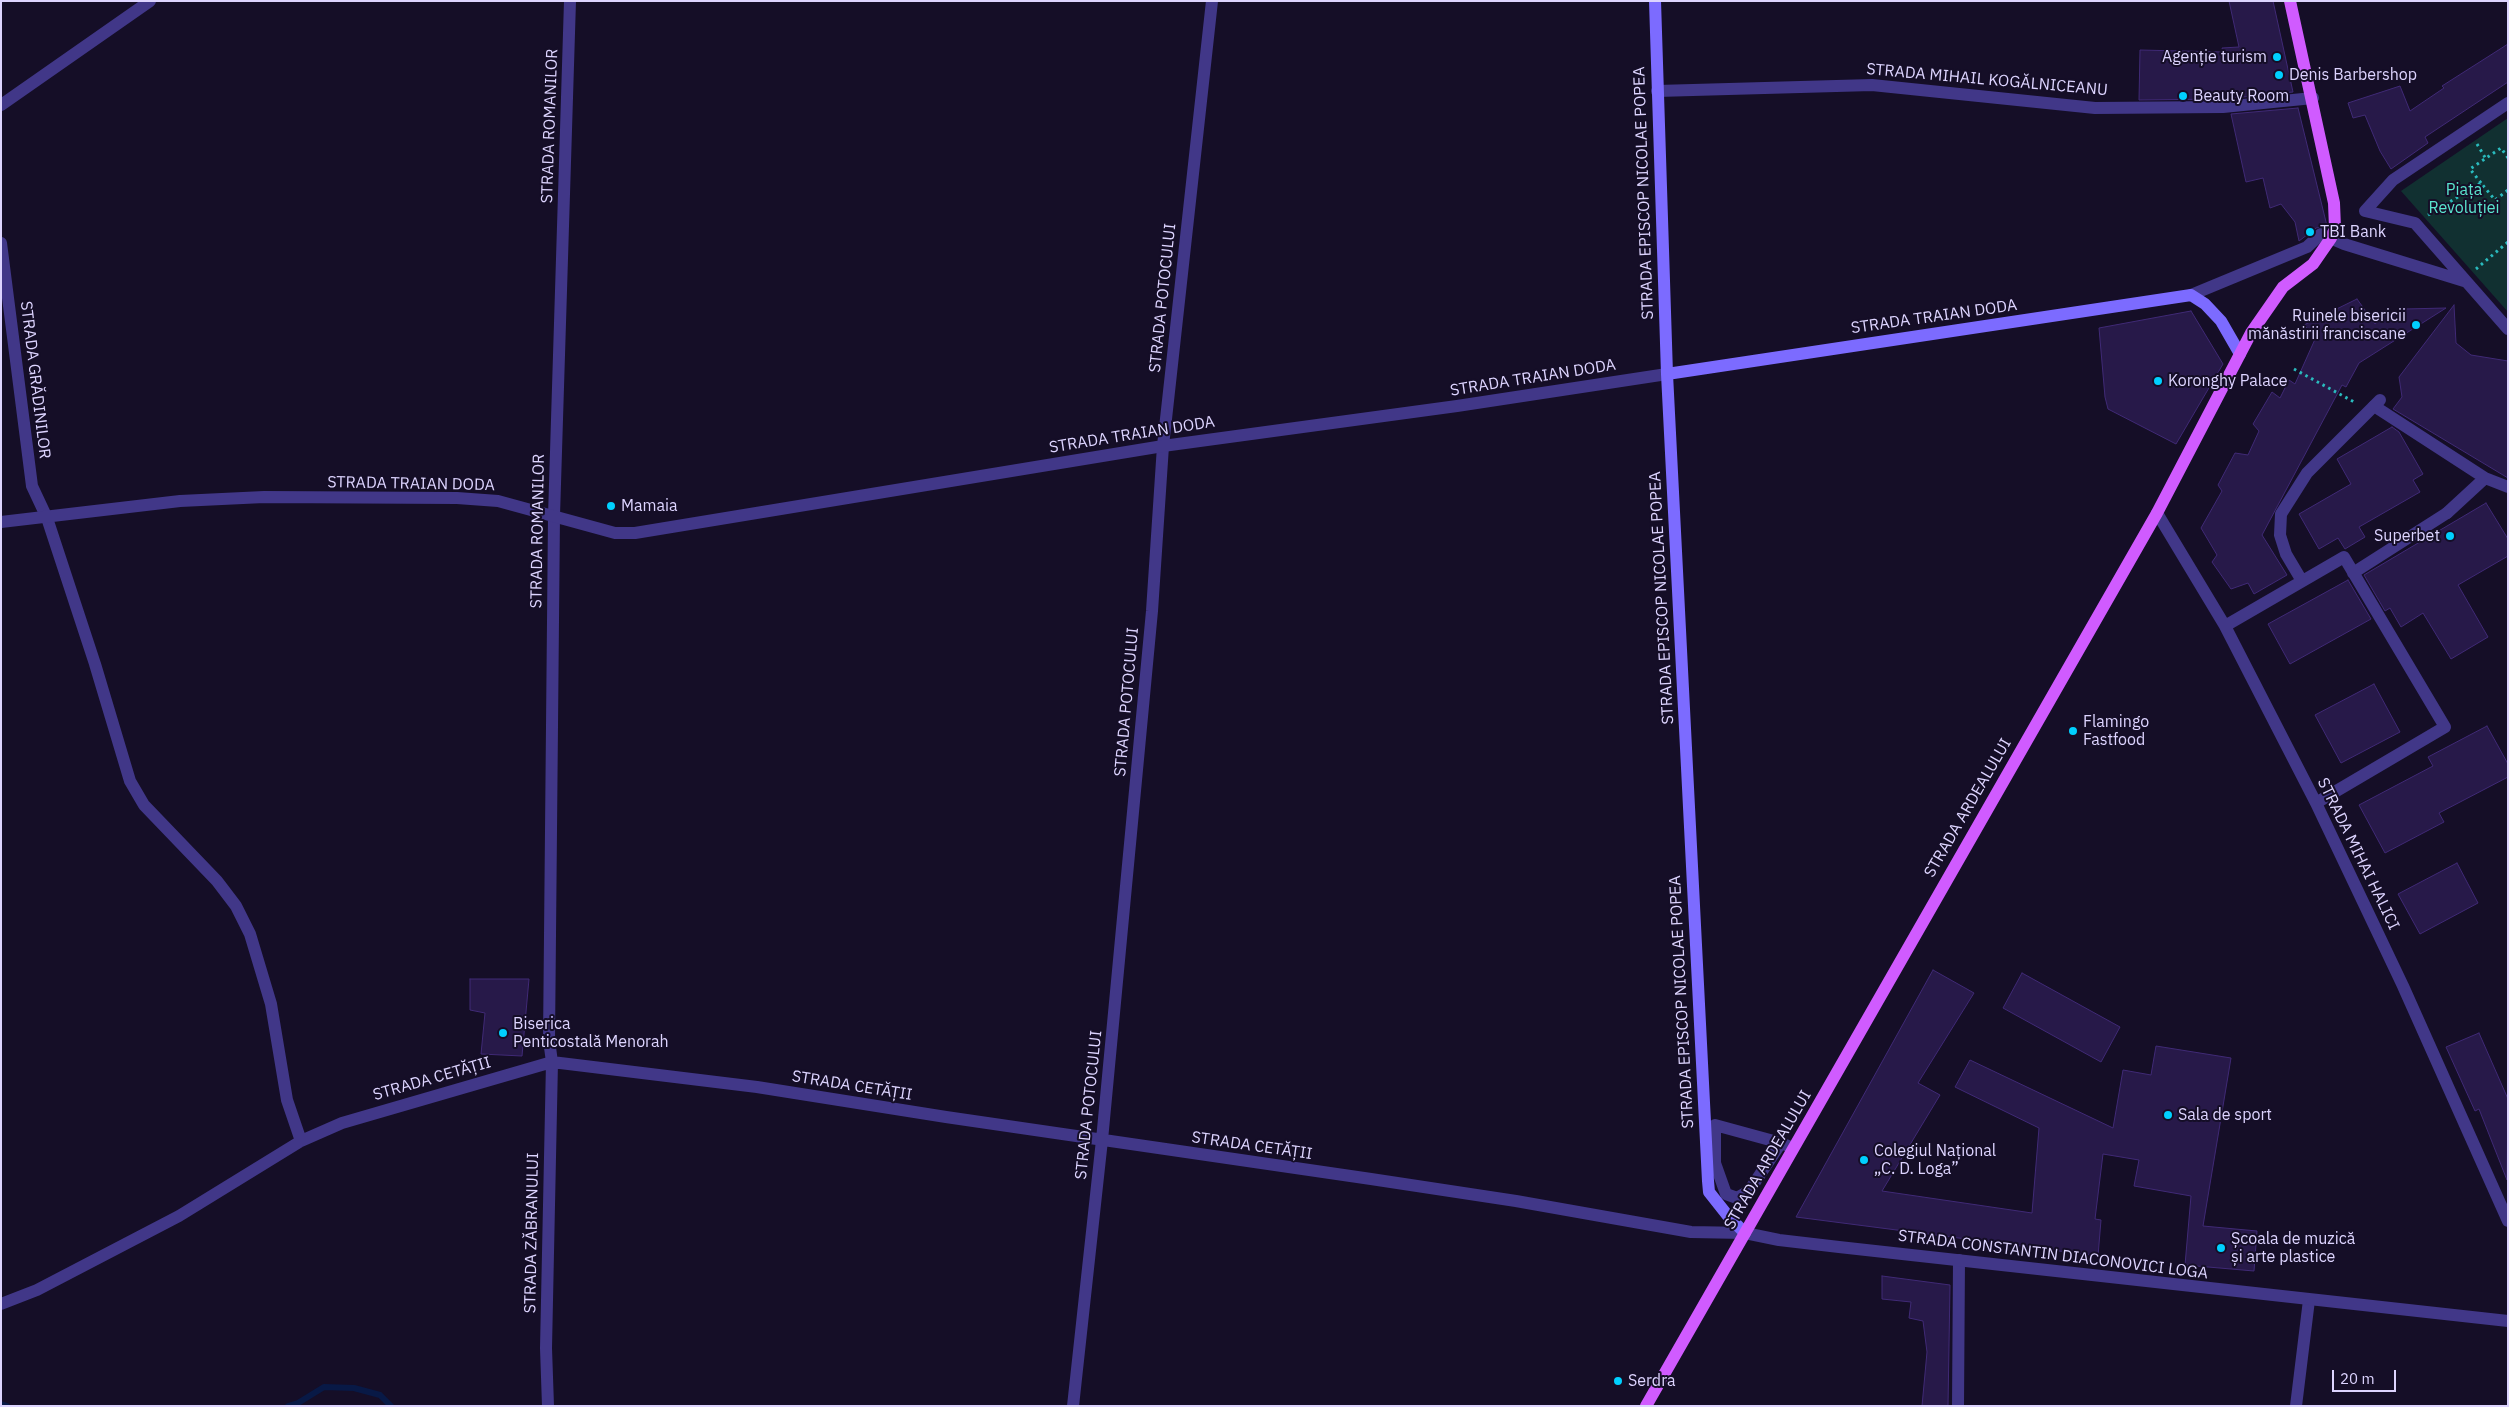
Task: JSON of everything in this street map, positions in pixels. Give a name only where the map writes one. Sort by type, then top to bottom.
[{"type":"main road","name":"STRADA EPISCOP NICOLAE POPEA","points":[[1655,1],[1666,374],[1710,1124],[1709,1192],[1728,1216],[1745,1233]]},
{"type":"main road","points":[[2290,1],[2313,98],[2334,203],[2335,228],[2331,238]]},
{"type":"main road","name":"STRADA ARDEALULUI","points":[[1646,1406],[2157,513],[2251,333],[2283,287],[2313,264],[2331,238]]},
{"type":"main road","points":[[2191,295],[2205,304],[2221,321],[2240,354]]},
{"type":"main road","name":"STRADA TRAIAN DODA","points":[[1666,374],[2191,295]]},
{"type":"street","points":[[1,104],[150,1]]},
{"type":"street","name":"STRADA ROMANILOR","points":[[552,1062],[549,1040],[554,516],[570,1]]},
{"type":"street","name":"STRADA POTOCULUI","points":[[1072,1406],[1102,1140],[1152,611],[1163,446],[1212,1]]},
{"type":"street","name":"STRADA MIHAIL KOGĂLNICEANU","points":[[1657,91],[1872,85],[2095,108],[2223,107],[2313,98]]},
{"type":"street","points":[[2508,103],[2393,180],[2365,211],[2415,223],[2508,329]]},
{"type":"street","points":[[2191,295],[2307,247],[2321,234],[2464,280]]},
{"type":"street","name":"STRADA GRĂDINILOR","points":[[1,243],[32,486],[47,518],[95,664],[130,781],[144,805],[217,880],[236,906],[250,934],[271,1004],[287,1100],[301,1141]]},
{"type":"street","name":"STRADA TRAIAN DODA","points":[[1,522],[180,501],[264,497],[458,498],[498,501],[615,533],[635,533],[1163,446],[1458,406],[1666,374]]},
{"type":"street","points":[[2302,582],[2283,545],[2280,535],[2281,514],[2307,473],[2375,405],[2485,478],[2508,487]]},
{"type":"street","points":[[2354,573],[2447,513],[2485,478]]},
{"type":"street","name":"STRADA MIHAI HALICI","points":[[2157,513],[2224,626],[2316,803],[2404,986],[2508,1222]]},
{"type":"street","points":[[2224,626],[2344,557],[2445,727],[2316,803]]},
{"type":"street","name":"STRADA CETĂȚII","points":[[1,1304],[37,1290],[179,1216],[301,1141],[342,1123],[395,1106],[552,1062],[757,1087],[1507,1199],[1691,1232],[1745,1233]]},
{"type":"street","name":"STRADA ZĂBRANULUI","points":[[548,1406],[547,1279],[552,1062]]},
{"type":"street","points":[[1781,1143],[1749,1191],[1737,1198],[1726,1194],[1720,1183],[1715,1163],[1710,1124],[1781,1143],[1793,1148]]},
{"type":"street","name":"STRADA CONSTANTIN DIACONOVICI LOGA","points":[[1745,1233],[1779,1240],[2508,1321]]},
{"type":"street","points":[[1958,1406],[1959,1260]]},
{"type":"street","points":[[2296,1406],[2309,1300]]},
{"type":"path","points":[[2508,158],[2501,148],[2470,170],[2495,200],[2508,190]]},
{"type":"path","points":[[2415,223],[2481,183]]},
{"type":"path","points":[[2464,280],[2508,242]]},
{"type":"path","points":[[2294,369],[2375,405]]},
{"type":"green space","name":"Piața Revoluției","points":[[2508,118],[2508,312],[2401,191]]},
{"type":"building","points":[[2229,1],[2273,1],[2293,92],[2223,99],[2139,100],[2140,50],[2223,52],[2222,48],[2239,47]]},
{"type":"building","points":[[2508,44],[2508,82],[2425,137],[2428,143],[2391,169],[2380,151],[2365,115],[2353,118],[2348,103],[2400,86],[2410,111],[2444,88],[2442,86]]},
{"type":"building","points":[[2298,108],[2327,226],[2316,228],[2299,241],[2295,222],[2281,204],[2270,208],[2263,178],[2246,182],[2231,114]]},
{"type":"building","points":[[2357,299],[2375,324],[2385,315],[2404,313],[2404,309],[2446,308],[2359,363],[2346,387],[2342,385],[2262,535],[2287,575],[2254,594],[2248,583],[2231,589],[2212,562],[2217,555],[2201,528],[2222,491],[2218,485],[2235,453],[2248,455],[2259,431],[2253,424],[2272,392],[2280,398],[2289,380],[2295,384],[2316,337],[2304,325]]},
{"type":"building","points":[[2454,305],[2456,343],[2471,355],[2508,361],[2508,478],[2393,409],[2402,397],[2399,377]]},
{"type":"building","name":"Koronghy Palace","points":[[2191,311],[2223,364],[2176,444],[2108,409],[2105,397],[2099,328]]},
{"type":"building","points":[[2392,427],[2399,432],[2423,474],[2413,480],[2420,492],[2359,527],[2365,537],[2345,549],[2338,538],[2319,549],[2299,514],[2351,484],[2337,459]]},
{"type":"building","points":[[2486,503],[2508,539],[2508,556],[2458,585],[2488,637],[2451,659],[2423,613],[2401,627],[2390,608],[2385,611],[2364,575]]},
{"type":"building","points":[[2348,580],[2371,619],[2290,664],[2268,624]]},
{"type":"building","points":[[2374,684],[2400,732],[2341,763],[2315,715]]},
{"type":"building","points":[[2487,726],[2508,764],[2508,777],[2439,813],[2444,822],[2385,853],[2359,805],[2433,766],[2428,757]]},
{"type":"building","points":[[2457,863],[2478,903],[2420,934],[2398,894]]},
{"type":"building","points":[[1933,970],[1974,993],[1918,1083],[1940,1095],[1882,1191],[2032,1213],[2039,1128],[1955,1087],[1970,1060],[2113,1128],[2123,1070],[2151,1075],[2156,1046],[2231,1058],[2203,1226],[2257,1231],[2254,1271],[2185,1265],[2191,1196],[2134,1186],[2139,1160],[2103,1154],[2095,1219],[2101,1220],[2098,1256],[1796,1217]]},
{"type":"building","points":[[2022,973],[2120,1027],[2101,1062],[2003,1008]]},
{"type":"building","name":"Biserica Penticostală Menorah","points":[[470,979],[529,979],[522,1056],[481,1054],[485,1013],[470,1010]]},
{"type":"building","points":[[2479,1033],[2508,1099],[2507,1180],[2479,1109],[2475,1111],[2446,1047]]},
{"type":"building","points":[[1882,1276],[1950,1285],[1948,1406],[1922,1406],[1927,1352],[1923,1321],[1909,1318],[1911,1302],[1882,1299]]},
{"type":"waterway","points":[[288,1406],[298,1403],[324,1387],[354,1388],[380,1395],[391,1406]]},
{"type":"waterway","points":[[1,1404],[7,1406]]},
{"type":"place","name":"Agenție turism","points":[[2277,57]]},
{"type":"place","name":"Denis Barbershop","points":[[2279,75]]},
{"type":"place","name":"Beauty Room","points":[[2183,96]]},
{"type":"place","name":"TBI Bank","points":[[2310,232]]},
{"type":"place","name":"Ruinele bisericii mănăstirii franciscane","points":[[2416,325]]},
{"type":"place","name":"Koronghy Palace","points":[[2158,381]]},
{"type":"place","name":"Mamaia","points":[[611,506]]},
{"type":"place","name":"Superbet","points":[[2450,536]]},
{"type":"place","name":"Flamingo Fastfood","points":[[2073,731]]},
{"type":"place","name":"Biserica Penticostală Menorah","points":[[503,1033]]},
{"type":"place","name":"Sala de sport","points":[[2168,1115]]},
{"type":"place","name":"Colegiul Național „C. D. Loga”","points":[[1864,1160]]},
{"type":"place","name":"Școala de muzică și arte plastice","points":[[2221,1248]]},
{"type":"place","name":"Serdra","points":[[1618,1381]]}]
